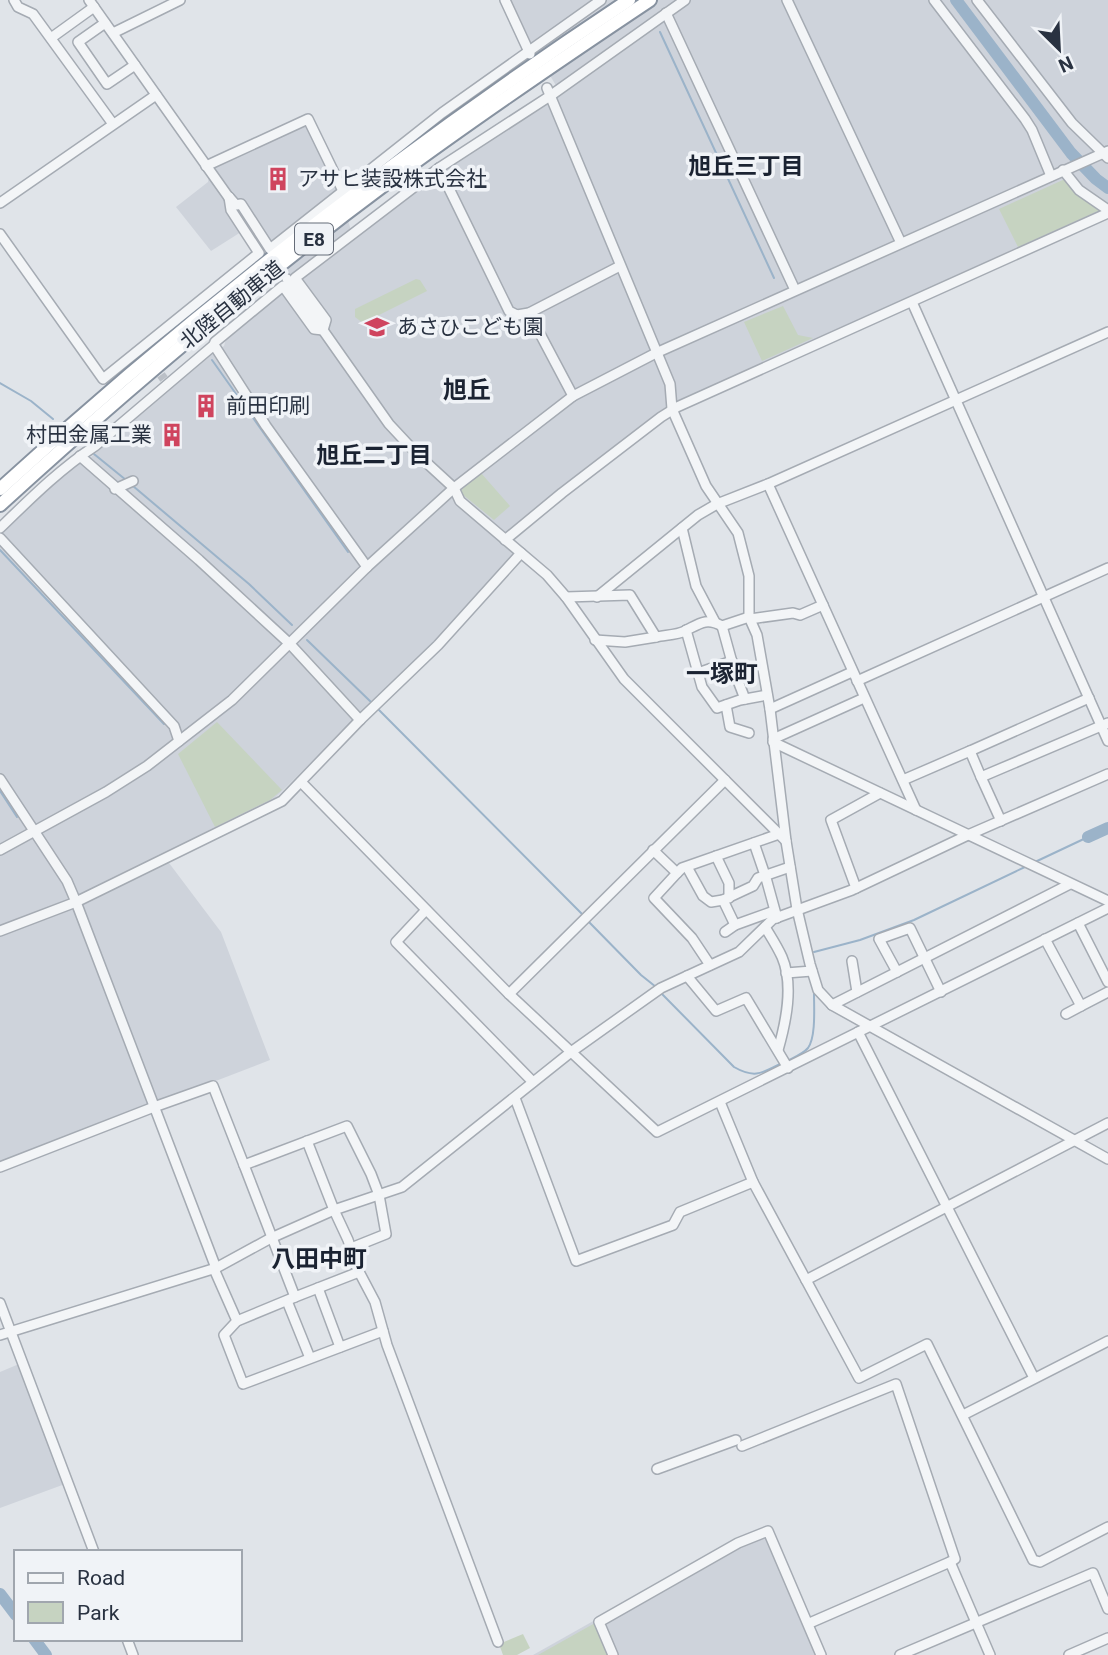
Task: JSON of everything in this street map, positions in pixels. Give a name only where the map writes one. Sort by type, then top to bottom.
[{"type":"highway","name":"北陸自動車道","points":[[0,489],[135,369],[309,229],[462,115],[629,0]]},
{"type":"highway","name":"北陸自動車道","points":[[0,505],[142,378],[323,232],[477,118],[649,0]]},
{"type":"street","points":[[14,0],[18,6],[33,13],[113,124]]},
{"type":"street","points":[[113,33],[180,0]]},
{"type":"street","points":[[505,0],[530,53]]},
{"type":"street","points":[[229,197],[236,205],[241,204],[270,248],[442,113],[530,53],[600,0]]},
{"type":"street","points":[[323,330],[326,320],[295,278],[439,168],[685,0]]},
{"type":"street","points":[[787,0],[901,243]]},
{"type":"street","points":[[934,0],[1025,119],[1052,176]]},
{"type":"street","points":[[977,0],[1072,123],[1106,154]]},
{"type":"street","points":[[51,38],[91,3],[267,252]]},
{"type":"street","points":[[666,13],[795,290]]},
{"type":"street","points":[[106,23],[78,42],[107,83],[135,65]]},
{"type":"street","points":[[548,92],[670,384],[672,410],[706,486],[738,533],[749,576],[750,618],[757,635],[770,709],[782,837],[818,990],[832,1005],[1108,1159]]},
{"type":"street","points":[[0,203],[156,95]]},
{"type":"street","points":[[206,166],[308,119],[343,191]]},
{"type":"street","points":[[0,850],[148,766],[232,700],[367,567],[454,488],[573,396],[656,353],[1066,169],[1106,154]]},
{"type":"street","points":[[439,168],[509,310],[517,315],[529,313],[620,266]]},
{"type":"street","points":[[505,540],[672,410],[1108,211],[1079,190],[1066,169]]},
{"type":"street","points":[[0,234],[103,379],[144,351],[259,253],[231,210],[229,197]]},
{"type":"street","points":[[287,279],[389,424],[454,488],[460,501],[547,575],[566,597],[624,680],[782,837]]},
{"type":"street","points":[[0,528],[166,381],[214,345],[283,286],[314,329],[323,330]]},
{"type":"street","points":[[912,302],[1089,698],[1105,724],[1108,741]]},
{"type":"street","points":[[529,313],[573,396]]},
{"type":"street","points":[[597,597],[698,515],[717,504],[768,484],[1108,332]]},
{"type":"street","points":[[214,345],[266,426],[367,567]]},
{"type":"street","points":[[80,456],[118,487],[290,645],[360,720]]},
{"type":"street","points":[[118,487],[133,481]]},
{"type":"street","points":[[768,484],[916,810]]},
{"type":"street","points":[[682,528],[696,586],[719,624],[745,699]]},
{"type":"street","points":[[0,538],[174,726],[179,741]]},
{"type":"street","points":[[0,931],[76,902],[282,801],[374,706],[438,645],[521,553]]},
{"type":"street","points":[[857,681],[1108,568]]},
{"type":"street","points":[[620,578],[656,637]]},
{"type":"street","points":[[566,597],[630,595]]},
{"type":"street","points":[[595,640],[625,642],[683,632],[698,622],[719,624],[750,618],[800,615],[823,605]]},
{"type":"street","points":[[687,630],[702,687],[717,708],[767,695]]},
{"type":"street","points":[[698,673],[732,661]]},
{"type":"street","points":[[770,709],[852,672]]},
{"type":"street","points":[[773,740],[864,698]]},
{"type":"street","points":[[903,780],[1089,698]]},
{"type":"street","points":[[726,705],[730,727],[749,733]]},
{"type":"street","points":[[981,777],[1105,724]]},
{"type":"street","points":[[773,740],[1108,901]]},
{"type":"street","points":[[970,751],[1001,821]]},
{"type":"street","points":[[724,932],[736,925],[797,909],[856,888],[968,835],[1108,774]]},
{"type":"street","points":[[0,779],[67,881],[237,1321]]},
{"type":"street","points":[[509,994],[725,780]]},
{"type":"street","points":[[302,782],[509,994],[657,1132],[720,1102],[784,1060],[858,1032],[1108,908]]},
{"type":"street","points":[[856,888],[831,820],[880,793]]},
{"type":"street","points":[[710,965],[692,938],[654,898],[677,873],[687,867],[754,843],[782,837]]},
{"type":"street","points":[[754,843],[776,914]]},
{"type":"street","points":[[653,850],[677,873]]},
{"type":"street","points":[[716,856],[729,883],[726,899],[736,925]]},
{"type":"street","points":[[687,867],[703,896],[710,902],[726,899],[753,886],[758,878],[790,867]]},
{"type":"street","points":[[832,1005],[1070,884]]},
{"type":"street","points":[[426,910],[396,942],[533,1082]]},
{"type":"street","points":[[0,1335],[215,1269],[271,1238],[334,1210],[402,1187],[571,1052],[657,990],[739,952],[776,914]]},
{"type":"street","points":[[1078,922],[1108,982]]},
{"type":"street","points":[[765,927],[783,959],[788,982],[784,1060]]},
{"type":"street","points":[[897,972],[879,939],[910,928],[941,992]]},
{"type":"street","points":[[1045,939],[1080,1006]]},
{"type":"street","points":[[852,961],[857,992]]},
{"type":"street","points":[[786,973],[812,971]]},
{"type":"street","points":[[687,976],[716,1011],[746,998],[784,1060]]},
{"type":"street","points":[[1066,1014],[1108,992]]},
{"type":"street","points":[[858,1032],[1034,1378]]},
{"type":"street","points":[[0,1167],[213,1086],[271,1238],[310,1358]]},
{"type":"street","points":[[515,1098],[576,1261],[673,1225],[680,1212],[753,1182]]},
{"type":"street","points":[[720,1102],[753,1182],[859,1378],[927,1344],[1033,1560],[1040,1562],[1108,1527]]},
{"type":"street","points":[[806,1280],[1108,1123]]},
{"type":"street","points":[[244,1165],[347,1126],[379,1195],[386,1234],[351,1248]]},
{"type":"street","points":[[307,1141],[359,1272],[375,1302],[387,1345],[498,1642]]},
{"type":"street","points":[[359,1272],[237,1321],[224,1335],[243,1384],[383,1331]]},
{"type":"street","points":[[318,1288],[340,1347]]},
{"type":"street","points":[[0,1303],[93,1550]]},
{"type":"street","points":[[963,1415],[1108,1341]]},
{"type":"street","points":[[657,1469],[739,1443],[896,1384],[955,1559],[811,1620],[824,1655]]},
{"type":"street","points":[[613,1655],[599,1622],[738,1543],[768,1531],[824,1655]]},
{"type":"street","points":[[950,1562],[990,1655]]},
{"type":"street","points":[[900,1655],[1093,1573],[1108,1609]]},
{"type":"street","points":[[1069,1655],[1108,1638]]},
{"type":"shaded area","points":[[511,0],[1108,0],[1108,210],[676,403],[511,530],[502,540],[513,549],[513,554],[467,609],[273,800],[163,855],[221,932],[270,1060],[0,1164],[0,532],[77,462],[91,457],[205,358],[224,346],[226,339],[281,290],[241,232],[211,251],[176,207],[208,182],[210,169],[307,122],[339,190],[352,234],[558,89],[532,45]]},
{"type":"shaded area","points":[[19,1364],[65,1484],[0,1508],[0,1372]]},
{"type":"shaded area","points":[[767,1527],[820,1655],[533,1655],[737,1540]]},
{"type":"green space","points":[[1065,179],[1075,193],[1099,209],[1098,211],[1018,247],[999,209]]},
{"type":"green space","points":[[416,279],[420,280],[427,291],[363,323],[355,317],[355,309]]},
{"type":"green space","points":[[783,306],[798,335],[813,338],[762,361],[744,322]]},
{"type":"green space","points":[[481,473],[510,506],[494,520],[462,494],[463,487]]},
{"type":"green space","points":[[217,722],[282,790],[270,800],[215,827],[178,754]]},
{"type":"green space","points":[[595,1623],[609,1655],[538,1655]]},
{"type":"green space","points":[[523,1634],[530,1648],[517,1655],[503,1655],[499,1644]]},
{"type":"waterway","points":[[956,0],[1071,153],[1108,188]]},
{"type":"waterway","points":[[660,32],[774,278]]},
{"type":"waterway","points":[[212,360],[348,552]]},
{"type":"waterway","points":[[0,383],[31,401],[53,419]]},
{"type":"waterway","points":[[94,454],[126,480]]},
{"type":"waterway","points":[[133,486],[249,584],[292,625]]},
{"type":"waterway","points":[[0,550],[164,724]]},
{"type":"waterway","points":[[307,640],[371,702]]},
{"type":"waterway","points":[[378,709],[584,916]]},
{"type":"waterway","points":[[0,791],[17,817]]},
{"type":"waterway","points":[[1088,837],[1108,828]]},
{"type":"waterway","points":[[1035,862],[1088,837]]},
{"type":"waterway","points":[[814,952],[860,940],[914,920],[1027,866]]},
{"type":"waterway","points":[[587,920],[656,987]]},
{"type":"waterway","points":[[662,994],[734,1067],[753,1074],[782,1063]]},
{"type":"waterway","points":[[787,1061],[804,1052],[811,1043],[814,994]]},
{"type":"waterway","points":[[0,1594],[14,1612]]},
{"type":"waterway","points":[[36,1641],[46,1655]]},
{"type":"tunnel","points":[[153,364],[164,379]]},
{"type":"place","name":"アサヒ装設株式会社","points":[[278,179]]},
{"type":"place","name":"あさひこども園","points":[[377,327]]},
{"type":"place","name":"前田印刷","points":[[206,406]]},
{"type":"place","name":"村田金属工業","points":[[172,435]]},
{"type":"district","name":"旭丘三丁目","points":[[746,166]]},
{"type":"district","name":"旭丘","points":[[467,390]]},
{"type":"district","name":"旭丘二丁目","points":[[374,455]]},
{"type":"district","name":"一塚町","points":[[722,674]]},
{"type":"district","name":"八田中町","points":[[319,1259]]}]
